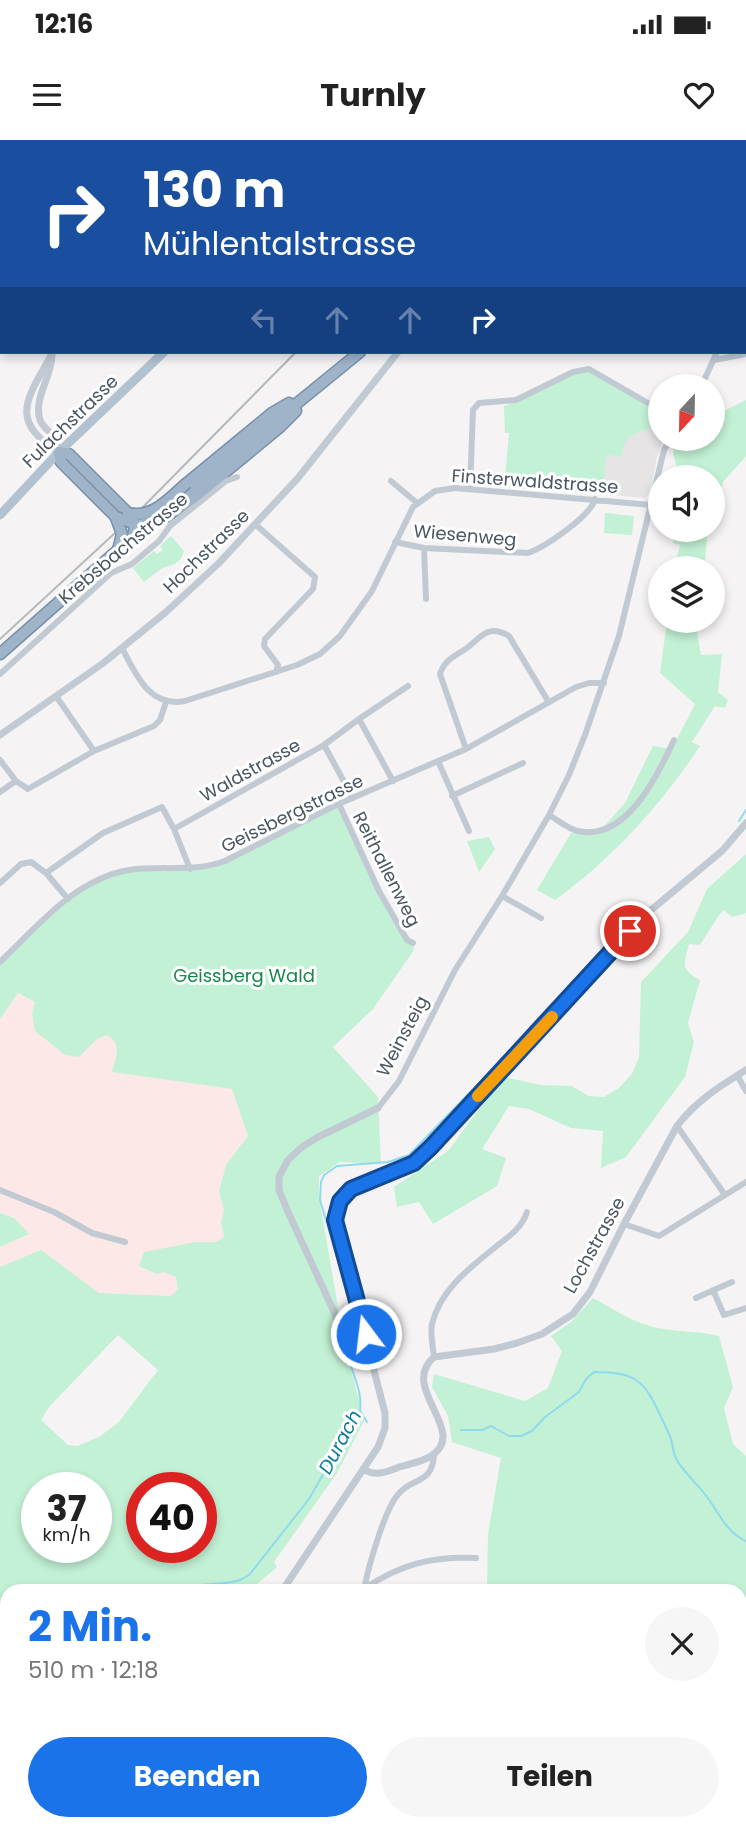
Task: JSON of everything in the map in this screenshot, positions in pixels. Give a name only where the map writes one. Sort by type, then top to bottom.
[{"type":"highway","points":[[155,519],[358,354]]},
{"type":"highway","points":[[128,513],[143,515],[153,511],[272,413],[323,382]]},
{"type":"highway","points":[[116,517],[135,524],[157,521],[179,509],[274,432],[323,382]]},
{"type":"highway","points":[[0,654],[131,541],[135,524],[128,513],[63,456]]},
{"type":"highway","points":[[63,456],[116,517],[122,534],[118,550]]},
{"type":"main road","name":"Fulachstrasse","points":[[0,515],[63,456],[159,354]]},
{"type":"street","points":[[52,354],[33,388],[26,412],[29,425],[36,435],[63,456]]},
{"type":"street","points":[[53,354],[52,366],[39,405],[40,419],[63,456]]},
{"type":"street","name":"Hochstrasse","points":[[0,735],[122,648],[183,596],[256,525],[324,447],[396,354]]},
{"type":"street","points":[[707,374],[716,354]]},
{"type":"street","points":[[714,360],[746,354]]},
{"type":"street","points":[[470,489],[473,410],[479,403],[516,400],[573,372],[589,369],[648,403]]},
{"type":"street","name":"Krebsbachstrasse","points":[[0,674],[111,573],[132,564],[163,537],[170,526],[226,481],[237,477]]},
{"type":"street","points":[[122,648],[144,686],[166,702],[185,701],[311,660],[332,644],[372,591],[417,503],[391,481]]},
{"type":"street","name":"Finsterwaldstrasse","points":[[417,503],[435,491],[455,488],[648,505]]},
{"type":"street","name":"Wiesenweg","points":[[395,542],[424,548],[528,554],[541,549],[588,512],[595,499]]},
{"type":"street","name":"Weinsteig","points":[[366,1334],[354,1335],[345,1332],[288,1212],[279,1190],[279,1177],[288,1160],[302,1147],[378,1108],[399,1081],[455,970],[549,815],[584,738],[604,683],[628,604],[648,518]]},
{"type":"street","points":[[256,525],[315,577],[313,589],[265,639],[264,646],[278,665],[276,672]]},
{"type":"street","points":[[424,548],[426,598]]},
{"type":"street","points":[[466,749],[440,674],[446,662],[466,649],[479,635],[497,632],[509,636],[548,701]]},
{"type":"street","name":"Geissbergstrasse","points":[[0,962],[68,899],[107,875],[132,870],[206,867],[225,860],[339,804],[466,749],[576,687],[589,683],[604,683]]},
{"type":"street","points":[[324,745],[408,686]]},
{"type":"street","points":[[56,696],[94,751]]},
{"type":"street","points":[[0,760],[16,781],[28,789],[94,751],[154,726],[160,720],[166,702]]},
{"type":"street","points":[[359,719],[393,781]]},
{"type":"street","points":[[549,815],[575,831],[593,832],[614,824],[631,813],[660,770],[674,740]]},
{"type":"street","name":"Waldstrasse","points":[[174,829],[324,745],[353,798]]},
{"type":"street","points":[[438,761],[469,831]]},
{"type":"street","points":[[452,796],[523,763]]},
{"type":"street","points":[[0,792],[16,781]]},
{"type":"street","name":"Reithallenweg","points":[[339,804],[379,891],[407,940],[413,943]]},
{"type":"street","points":[[46,873],[103,834],[162,807],[190,869]]},
{"type":"street","points":[[287,1584],[363,1469],[382,1437],[386,1420],[335,1220],[340,1201],[351,1189],[414,1163],[645,915],[722,851],[746,823]]},
{"type":"street","points":[[0,883],[22,864],[31,862],[46,873],[68,899]]},
{"type":"street","points":[[502,896],[541,918]]},
{"type":"street","name":"Lochstrasse","points":[[434,1357],[517,1343],[542,1334],[573,1314],[590,1292],[677,1126],[708,1094],[746,1070]]},
{"type":"street","points":[[737,1075],[746,1091]]},
{"type":"street","points":[[677,1126],[724,1195]]},
{"type":"street","points":[[624,1224],[659,1236],[746,1182]]},
{"type":"street","points":[[0,1191],[45,1208],[99,1236],[125,1242]]},
{"type":"street","points":[[365,1584],[367,1571],[394,1500],[406,1487],[429,1474],[440,1443],[442,1426],[423,1382],[424,1371],[434,1357],[431,1327],[449,1289],[465,1271],[511,1234],[524,1221],[527,1212]]},
{"type":"street","points":[[696,1297],[732,1282]]},
{"type":"street","points":[[713,1290],[724,1315],[746,1308]]},
{"type":"street","points":[[363,1469],[373,1474],[382,1473],[434,1455]]},
{"type":"street","points":[[372,1584],[421,1561],[447,1557],[476,1558]]},
{"type":"shaded area","points":[[648,429],[648,452],[659,452],[655,465],[648,465],[648,494],[645,498],[603,494],[606,455],[622,457],[623,443],[631,435]]},
{"type":"shaded area","points":[[17,993],[35,1002],[32,1013],[79,1057],[97,1039],[106,1035],[115,1039],[118,1046],[113,1072],[232,1089],[248,1136],[226,1165],[219,1191],[224,1210],[221,1222],[224,1237],[216,1242],[196,1242],[139,1266],[155,1274],[164,1271],[176,1277],[178,1289],[171,1296],[99,1293],[41,1250],[0,1267],[0,1247],[29,1234],[14,1218],[0,1213],[0,1019]]},
{"type":"green space","points":[[576,372],[590,372],[648,406],[648,429],[627,440],[622,457],[606,455],[603,494],[504,487],[509,433],[505,433],[504,406]]},
{"type":"green space","points":[[746,400],[746,456],[725,480],[725,465],[676,465],[673,452],[725,451],[725,410]]},
{"type":"green space","points":[[605,513],[634,516],[632,535],[604,533]]},
{"type":"green space","points":[[171,536],[184,551],[181,559],[144,582],[133,568],[154,551],[157,554],[163,550],[160,546]]},
{"type":"green space","points":[[707,542],[705,556],[677,556],[680,545],[673,543]]},
{"type":"green space","points":[[665,633],[697,633],[701,655],[722,654],[718,692],[728,700],[725,708],[715,706],[692,742],[700,746],[652,810],[616,849],[555,900],[537,890],[571,833],[596,835],[625,803],[653,746],[672,749],[695,704],[660,673]]},
{"type":"green space","name":"Geissberg Wald","points":[[339,804],[379,891],[413,943],[414,950],[373,1009],[333,1047],[378,1097],[381,1164],[340,1162],[319,1176],[319,1197],[344,1342],[364,1421],[337,1473],[274,1562],[277,1567],[257,1584],[0,1584],[0,1267],[41,1250],[99,1293],[171,1296],[178,1289],[176,1277],[164,1272],[156,1274],[139,1266],[144,1252],[196,1242],[216,1242],[224,1237],[221,1222],[224,1210],[219,1191],[226,1165],[248,1136],[232,1089],[112,1072],[116,1046],[106,1035],[97,1039],[79,1057],[65,1055],[35,1031],[32,1013],[35,1002],[18,993],[0,1019],[0,962],[83,888],[132,870],[206,867]],"holes":[[[118,1335],[158,1370],[119,1422],[99,1437],[77,1446],[68,1445],[41,1420],[49,1407]]]},
{"type":"green space","points":[[489,837],[495,849],[479,872],[467,841]]},
{"type":"green space","points":[[746,854],[746,913],[732,917],[724,910],[700,945],[689,944],[685,966],[689,973],[700,980],[688,1023],[694,1042],[685,1077],[626,1157],[601,1168],[603,1131],[571,1128],[529,1109],[509,1106],[482,1149],[506,1158],[497,1186],[433,1224],[419,1202],[397,1207],[394,1187],[448,1151],[503,1077],[541,1085],[571,1086],[589,1096],[604,1097],[619,1088],[632,1074],[639,1057],[641,982],[688,932],[707,889]]},
{"type":"green space","points":[[0,1213],[14,1218],[29,1234],[0,1247]]},
{"type":"green space","points":[[593,1298],[650,1326],[719,1336],[733,1387],[724,1408],[733,1444],[746,1456],[746,1584],[487,1584],[488,1534],[501,1458],[452,1442],[448,1416],[432,1387],[434,1374],[525,1401],[548,1388],[562,1351],[551,1336],[571,1322]]},
{"type":"waterway","name":"Durach","points":[[739,821],[746,810]]},
{"type":"waterway","name":"Durach","points":[[350,1330],[354,1315],[320,1200],[324,1175],[337,1166],[388,1162],[409,1155],[515,1046]]},
{"type":"waterway","name":"Durach","points":[[214,1584],[234,1582],[250,1574],[309,1499],[360,1410],[359,1390],[347,1352],[348,1335]]},
{"type":"waterway","points":[[461,1430],[482,1430],[491,1426],[509,1436],[521,1436],[532,1431],[545,1417],[579,1392],[586,1379],[594,1372],[628,1376],[649,1393],[669,1433],[680,1464],[727,1526],[746,1541]]},
{"type":"waterway","points":[[360,1411],[367,1422]]},
{"type":"railway","points":[[0,639],[141,509],[294,354]]},
{"type":"slow traffic","points":[[478,1096],[552,1017]]},
{"type":"route","points":[[366,1334],[335,1220],[340,1201],[351,1189],[414,1163],[630,931]]}]
